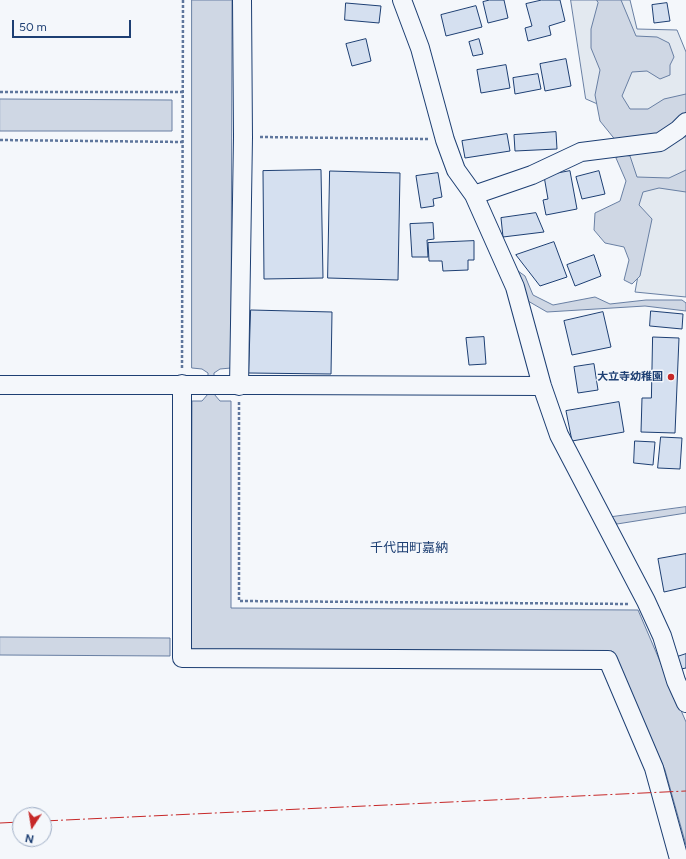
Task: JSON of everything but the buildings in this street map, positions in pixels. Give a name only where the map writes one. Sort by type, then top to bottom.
[{"type":"street","points":[[240,386],[243,137],[242,0]]},
{"type":"street","points":[[402,0],[420,48],[445,140],[456,170],[474,195],[515,287],[542,386],[559,435],[646,601],[662,636],[676,681],[686,703]]},
{"type":"street","points":[[474,195],[532,175],[580,152],[660,142],[678,130],[686,122]]},
{"type":"street","points":[[0,384],[542,386]]},
{"type":"street","points":[[182,384],[182,658],[608,660],[654,768],[679,859]]},
{"type":"path","points":[[182,384],[183,0]]},
{"type":"path","points":[[0,92],[183,92]]},
{"type":"path","points":[[243,137],[445,140]]},
{"type":"path","points":[[0,140],[183,142]]},
{"type":"path","points":[[240,386],[240,601],[630,604],[646,601]]},
{"type":"shaded area","points":[[192,0],[232,0],[231,368],[220,369],[214,373],[214,394],[220,401],[231,401],[231,608],[638,610],[686,722],[686,845],[665,770],[612,651],[191,649],[192,401],[202,401],[208,394],[208,373],[202,369],[192,368]]},
{"type":"shaded area","points":[[571,0],[630,0],[637,29],[677,30],[686,52],[686,297],[635,292],[648,221],[628,206],[625,116],[586,99]]},
{"type":"shaded area","points":[[597,0],[621,0],[636,36],[657,37],[669,43],[674,57],[670,65],[670,75],[660,79],[647,71],[632,72],[622,96],[630,109],[648,109],[664,99],[686,94],[686,112],[677,125],[661,134],[617,142],[600,121],[595,95],[600,70],[591,48],[591,29],[598,3]]},
{"type":"shaded area","points":[[0,99],[172,100],[172,131],[0,131]]},
{"type":"shaded area","points":[[622,155],[630,156],[637,177],[669,178],[686,170],[686,192],[659,188],[643,192],[639,205],[652,219],[640,276],[632,284],[624,280],[629,260],[624,247],[605,243],[594,230],[595,213],[620,201],[626,181],[616,158]]},
{"type":"shaded area","points":[[514,268],[525,276],[533,295],[553,305],[595,297],[610,304],[646,300],[682,300],[686,303],[686,311],[645,306],[547,312],[528,301]]},
{"type":"shaded area","points":[[686,507],[686,513],[617,524],[612,517]]},
{"type":"shaded area","points":[[0,637],[170,638],[170,656],[0,655]]},
{"type":"power","points":[[52,821],[686,791]]},
{"type":"power","points":[[0,823],[12,822]]},
{"type":"place","name":"大立寺幼稚園","points":[[671,377]]},
{"type":"district","name":"千代田町嘉納","points":[[409,548]]}]
